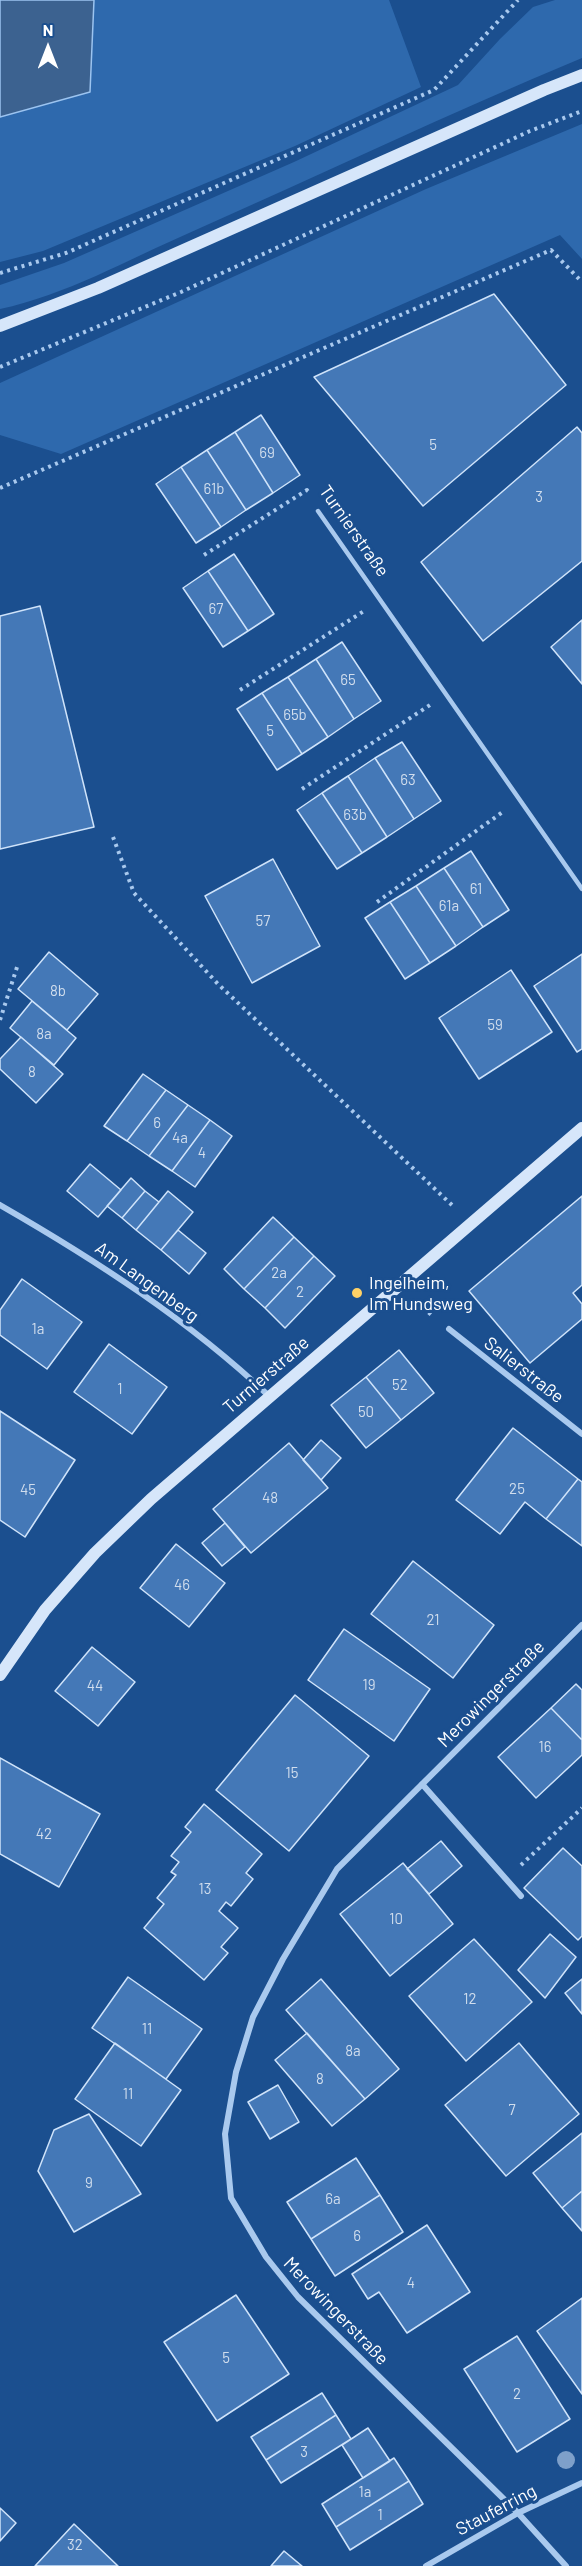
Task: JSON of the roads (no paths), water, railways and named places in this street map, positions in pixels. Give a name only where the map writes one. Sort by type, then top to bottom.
[{"type":"main road","points":[[0,326],[98,288],[582,75]]},
{"type":"main road","name":"Turnierstraße","points":[[0,1675],[45,1610],[96,1553],[151,1499],[582,1128]]},
{"type":"street","name":"Am Langenberg","points":[[0,1205],[70,1245],[167,1313],[239,1369],[269,1396]]},
{"type":"street","name":"Salierstraße","points":[[449,1329],[582,1434]]},
{"type":"street","name":"Merowingerstraße","points":[[566,2566],[518,2513],[298,2298],[266,2258],[231,2198],[225,2134],[236,2072],[253,2017],[283,1959],[337,1869],[582,1625]]},
{"type":"street","points":[[422,1784],[521,1896]]},
{"type":"street","name":"Stauferring","points":[[426,2566],[518,2513],[582,2483]]},
{"type":"lane","name":"Turnierstraße","points":[[318,511],[582,890]]},
{"type":"place","name":"Ingelheim, Im Hundsweg","points":[[357,1293]]}]
